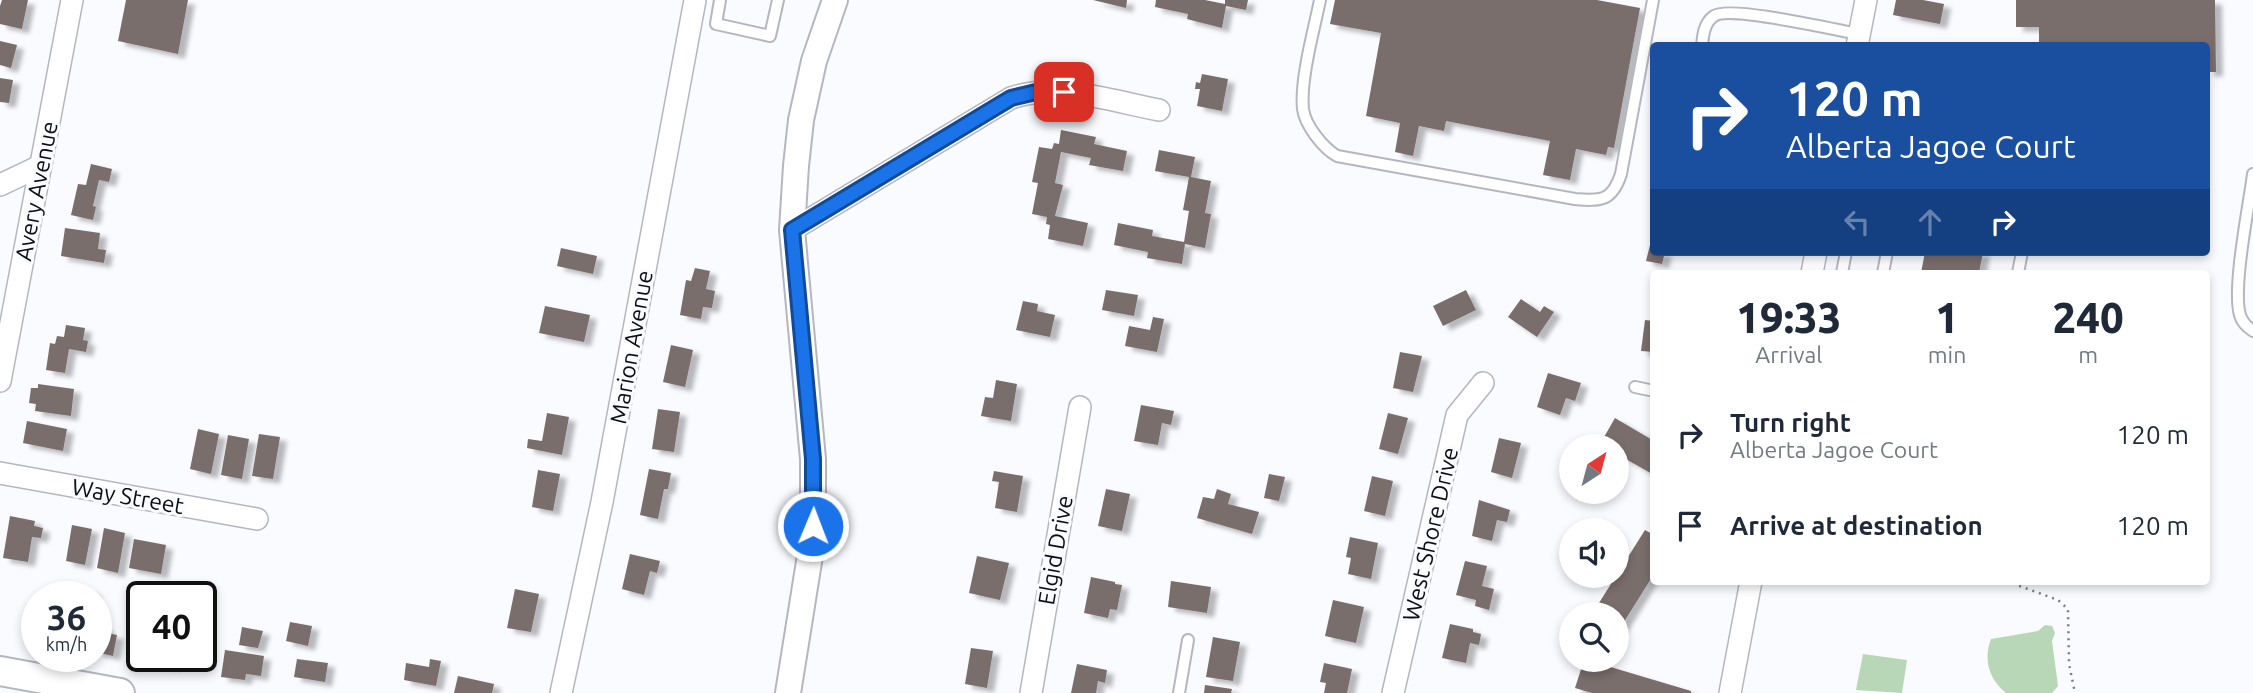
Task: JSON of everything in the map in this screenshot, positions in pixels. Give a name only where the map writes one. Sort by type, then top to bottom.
[{"type":"main road","points":[[0,671],[120,693]]},
{"type":"street","name":"Avery Avenue","points":[[0,381],[72,0]]},
{"type":"street","name":"Marion Avenue","points":[[561,693],[602,502],[695,0]]},
{"type":"street","points":[[788,693],[812,543],[813,509],[813,459],[792,230],[796,166],[801,120],[814,61],[835,0]]},
{"type":"street","points":[[1858,40],[1866,0]]},
{"type":"street","points":[[792,230],[1011,98],[1023,94],[1064,92],[1159,110]]},
{"type":"street","points":[[0,185],[40,166]]},
{"type":"street","name":"West Shore Drive","points":[[1393,693],[1457,415],[1483,383]]},
{"type":"street","name":"Elgid Drive","points":[[1031,693],[1080,407]]},
{"type":"street","name":"Way Street","points":[[0,473],[257,519]]},
{"type":"street","points":[[1730,693],[1750,585]]},
{"type":"lane","points":[[720,0],[716,24],[770,36],[778,0]]},
{"type":"lane","points":[[1320,0],[1306,73],[1303,110],[1327,151],[1337,156],[1595,201],[1605,199],[1612,193],[1621,174],[1653,0]]},
{"type":"lane","points":[[1703,42],[1705,26],[1714,15],[1725,12],[1771,18],[1858,40]]},
{"type":"lane","points":[[2253,174],[2238,290],[2240,314],[2246,327],[2253,331]]},
{"type":"lane","points":[[1635,387],[1650,390]]},
{"type":"lane","points":[[1179,693],[1188,640]]},
{"type":"path","points":[[2017,585],[2058,600],[2068,609],[2069,664],[2075,693]]},
{"type":"green space","points":[[2045,625],[2052,626],[2055,633],[2052,641],[2058,686],[2052,693],[2006,693],[1995,682],[1989,669],[1991,639],[2038,631]]},
{"type":"green space","points":[[1863,654],[1907,660],[1902,693],[1856,690]]},
{"type":"building","points":[[2,0],[28,0],[22,29],[0,24]]},
{"type":"building","points":[[126,0],[188,0],[178,54],[118,41]]},
{"type":"building","points":[[1093,0],[1127,0],[1126,8]]},
{"type":"building","points":[[1156,0],[1205,0],[1225,4],[1225,0],[1248,0],[1246,10],[1226,6],[1222,28],[1187,19],[1188,14],[1155,7]]},
{"type":"building","points":[[1335,0],[1597,0],[1640,8],[1614,148],[1608,147],[1606,155],[1576,149],[1570,180],[1543,175],[1550,141],[1446,121],[1444,131],[1419,126],[1413,156],[1395,152],[1400,123],[1366,116],[1381,33],[1330,24]]},
{"type":"building","points":[[1896,0],[1923,0],[1944,4],[1940,24],[1893,15]]},
{"type":"building","points":[[2016,0],[2215,0],[2216,72],[2210,72],[2210,42],[2039,42],[2039,27],[2016,27]]},
{"type":"building","points":[[0,41],[17,45],[11,68],[0,65]]},
{"type":"building","points":[[1202,74],[1228,79],[1222,111],[1197,106],[1200,89],[1195,89],[1196,82],[1200,83]]},
{"type":"building","points":[[0,78],[13,80],[9,103],[0,102]]},
{"type":"building","points":[[1061,130],[1096,137],[1094,144],[1127,151],[1123,171],[1089,165],[1091,158],[1061,152],[1055,183],[1063,185],[1055,216],[1088,223],[1083,246],[1048,239],[1050,225],[1046,224],[1047,217],[1032,214],[1038,183],[1032,182],[1039,147],[1052,149],[1054,143],[1059,144]]},
{"type":"building","points":[[1159,150],[1195,157],[1191,177],[1211,181],[1205,213],[1211,214],[1205,248],[1185,244],[1182,264],[1147,258],[1148,252],[1114,245],[1118,223],[1153,230],[1152,236],[1184,242],[1189,211],[1183,210],[1189,177],[1155,171]]},
{"type":"building","points":[[91,164],[112,169],[109,182],[99,180],[93,220],[71,215],[78,184],[86,185]]},
{"type":"building","points":[[65,228],[100,233],[98,249],[106,250],[104,263],[61,256]]},
{"type":"building","points":[[1650,245],[1650,256],[1664,256],[1662,264],[1646,261]]},
{"type":"building","points":[[561,248],[597,256],[593,274],[557,266]]},
{"type":"building","points":[[1924,256],[1982,256],[1980,270],[1922,270]]},
{"type":"building","points":[[695,268],[710,271],[706,289],[715,291],[712,308],[703,307],[701,319],[680,315],[686,280],[691,281]]},
{"type":"building","points":[[1106,290],[1138,295],[1134,316],[1102,310]]},
{"type":"building","points":[[1466,290],[1476,310],[1443,326],[1433,306]]},
{"type":"building","points":[[1521,299],[1540,312],[1544,306],[1554,312],[1537,337],[1508,317]]},
{"type":"building","points":[[1023,301],[1038,304],[1037,311],[1055,315],[1050,337],[1016,330]]},
{"type":"building","points":[[545,306],[590,315],[584,342],[539,333]]},
{"type":"building","points":[[1153,317],[1164,319],[1157,352],[1125,346],[1129,326],[1150,330]]},
{"type":"building","points":[[1645,320],[1650,321],[1650,352],[1641,351]]},
{"type":"building","points":[[66,325],[85,328],[83,340],[88,341],[86,352],[69,349],[65,373],[46,370],[50,343],[55,344],[57,336],[64,337]]},
{"type":"building","points":[[671,345],[693,350],[685,387],[663,382]]},
{"type":"building","points":[[1400,352],[1422,356],[1413,392],[1393,388]]},
{"type":"building","points":[[1548,373],[1581,383],[1575,401],[1566,398],[1560,415],[1537,407]]},
{"type":"building","points":[[996,380],[1017,384],[1011,421],[981,416],[985,397],[993,398]]},
{"type":"building","points":[[38,384],[74,389],[71,416],[35,411],[36,404],[29,403],[31,388],[38,388]]},
{"type":"building","points":[[1141,405],[1174,411],[1171,425],[1162,423],[1158,445],[1134,441]]},
{"type":"building","points":[[658,409],[680,412],[674,452],[652,449]]},
{"type":"building","points":[[547,413],[569,417],[562,455],[527,448],[528,439],[542,441]]},
{"type":"building","points":[[1388,413],[1408,418],[1398,454],[1379,449]]},
{"type":"building","points":[[1615,418],[1650,439],[1650,473],[1629,461],[1629,434],[1606,434]]},
{"type":"building","points":[[27,421],[67,429],[63,451],[23,443]]},
{"type":"building","points":[[198,429],[219,434],[211,474],[190,469]]},
{"type":"building","points":[[259,434],[280,437],[273,479],[252,476]]},
{"type":"building","points":[[228,435],[249,439],[242,479],[221,475]]},
{"type":"building","points":[[1499,438],[1521,443],[1512,478],[1491,472]]},
{"type":"building","points":[[649,469],[671,473],[668,489],[664,489],[658,519],[640,515]]},
{"type":"building","points":[[538,470],[560,474],[553,511],[532,507]]},
{"type":"building","points":[[994,471],[1023,476],[1017,512],[995,508],[999,482],[992,481]]},
{"type":"building","points":[[1269,474],[1285,477],[1279,501],[1264,498]]},
{"type":"building","points":[[1372,476],[1393,481],[1385,516],[1364,511]]},
{"type":"building","points":[[1106,489],[1130,494],[1122,531],[1098,526]]},
{"type":"building","points":[[1217,489],[1231,494],[1228,504],[1259,512],[1252,534],[1197,518],[1203,497],[1214,499]]},
{"type":"building","points":[[1479,500],[1510,510],[1507,522],[1497,520],[1492,541],[1472,536]]},
{"type":"building","points":[[10,516],[35,521],[34,526],[43,528],[41,538],[32,537],[28,562],[3,558]]},
{"type":"building","points":[[72,525],[92,529],[85,565],[66,561]]},
{"type":"building","points":[[104,528],[125,533],[118,573],[97,568]]},
{"type":"building","points":[[1645,530],[1650,533],[1650,580],[1629,614],[1629,602],[1600,602],[1608,588],[1629,588],[1629,555]]},
{"type":"building","points":[[1350,537],[1378,543],[1371,579],[1348,574],[1351,558],[1346,557]]},
{"type":"building","points":[[134,539],[166,545],[161,574],[129,568]]},
{"type":"building","points":[[630,554],[660,561],[657,573],[650,571],[644,595],[622,589]]},
{"type":"building","points":[[977,556],[1009,563],[1000,600],[969,593]]},
{"type":"building","points":[[1465,561],[1487,566],[1482,586],[1494,589],[1489,610],[1475,606],[1476,600],[1456,595]]},
{"type":"building","points":[[1091,577],[1122,585],[1117,610],[1110,609],[1108,618],[1084,613]]},
{"type":"building","points":[[1171,581],[1211,587],[1207,613],[1168,607]]},
{"type":"building","points":[[515,589],[539,594],[531,632],[507,628]]},
{"type":"building","points":[[1333,600],[1364,607],[1356,643],[1325,636]]},
{"type":"building","points":[[290,622],[312,626],[308,646],[286,641]]},
{"type":"building","points":[[1450,624],[1473,629],[1473,632],[1481,634],[1479,645],[1470,643],[1466,663],[1442,658]]},
{"type":"building","points":[[242,627],[263,631],[258,648],[239,645]]},
{"type":"building","points":[[112,634],[117,635],[112,656]]},
{"type":"building","points":[[1213,637],[1240,642],[1233,681],[1206,677]]},
{"type":"building","points":[[971,648],[993,651],[987,688],[965,684]]},
{"type":"building","points":[[225,650],[264,656],[261,676],[246,674],[245,680],[221,677]]},
{"type":"building","points":[[297,659],[328,663],[325,682],[294,677]]},
{"type":"building","points":[[430,659],[441,661],[436,686],[404,680],[406,663],[429,667]]},
{"type":"building","points":[[1324,663],[1352,669],[1347,693],[1324,693],[1326,683],[1320,682]]},
{"type":"building","points":[[1077,664],[1107,670],[1105,683],[1098,681],[1096,693],[1071,693]]},
{"type":"building","points":[[1580,672],[1627,672],[1691,693],[1592,693],[1575,688]]},
{"type":"building","points":[[458,676],[494,684],[492,693],[454,693]]},
{"type":"building","points":[[1205,685],[1232,689],[1231,693],[1204,693]]},
{"type":"route","points":[[813,526],[813,459],[792,230],[1011,98],[1036,92],[1064,92]]}]
